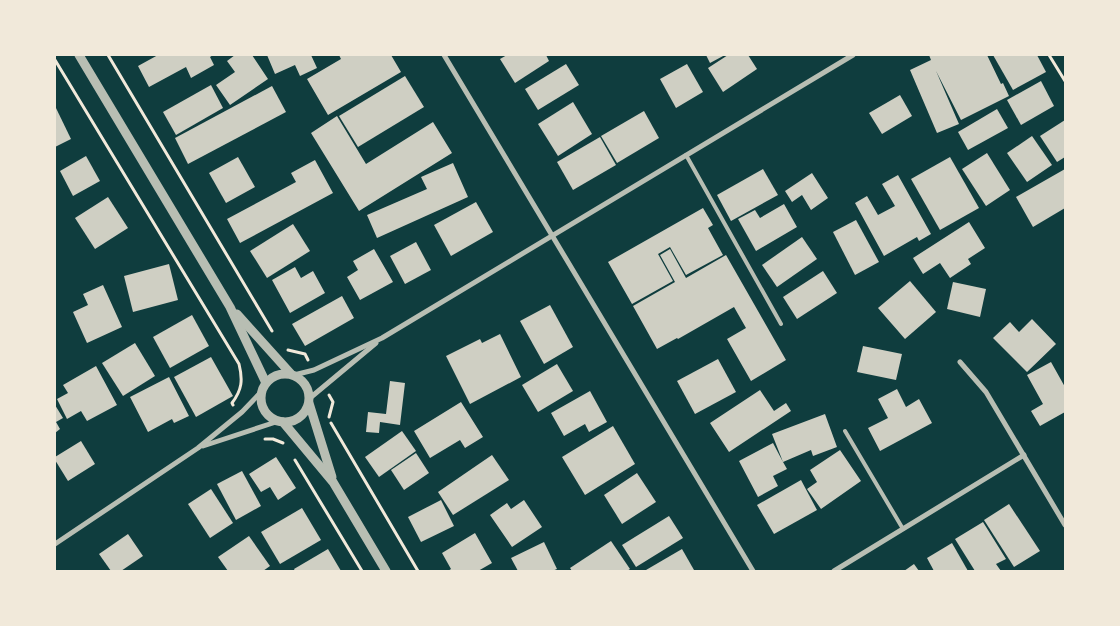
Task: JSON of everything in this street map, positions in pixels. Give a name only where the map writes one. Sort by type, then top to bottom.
[{"type":"street","points":[[79,55],[230,307],[264,387],[262,403],[264,409],[268,414],[281,422],[333,482],[386,571]]},
{"type":"street","points":[[444,55],[753,571]]},
{"type":"street","points":[[55,544],[198,448],[240,415],[277,375],[292,375],[314,370],[382,338],[853,55]]},
{"type":"street","points":[[230,307],[292,375],[300,378],[307,387],[309,400],[333,482]]},
{"type":"street","points":[[198,448],[249,430],[297,419],[306,410],[309,400],[382,338]]},
{"type":"street","points":[[960,362],[986,392],[1065,525]]},
{"type":"street","points":[[834,571],[1024,455]]},
{"type":"lane","points":[[686,155],[781,324]]},
{"type":"lane","points":[[845,431],[903,529]]},
{"type":"path","points":[[108,55],[273,333]]},
{"type":"path","points":[[1049,55],[1065,81]]},
{"type":"path","points":[[55,60],[239,364],[243,378],[238,395],[232,403],[240,415]]},
{"type":"path","points":[[283,350],[305,354],[314,370]]},
{"type":"path","points":[[324,387],[333,402],[328,419],[418,571]]},
{"type":"path","points":[[249,430],[256,440],[282,442],[288,449]]},
{"type":"path","points":[[292,456],[362,571]]},
{"type":"building","points":[[158,55],[213,55],[210,57],[214,65],[191,78],[186,67],[149,87],[138,66]]},
{"type":"building","points":[[235,55],[252,55],[268,79],[230,105],[216,85],[235,72],[227,61]]},
{"type":"building","points":[[267,55],[311,55],[317,68],[300,76],[295,65],[275,74]]},
{"type":"building","points":[[339,55],[391,55],[401,72],[328,115],[307,79],[341,59]]},
{"type":"building","points":[[507,55],[546,55],[549,61],[515,83],[500,59]]},
{"type":"building","points":[[706,55],[725,55],[710,63]]},
{"type":"building","points":[[728,55],[748,55],[757,69],[723,92],[708,68]]},
{"type":"building","points":[[929,55],[987,55],[1009,96],[961,120],[936,71],[959,124],[937,133],[910,70],[931,60]]},
{"type":"building","points":[[993,55],[1037,55],[1046,72],[1013,90]]},
{"type":"building","points":[[566,64],[579,85],[538,110],[525,89]]},
{"type":"building","points":[[687,64],[703,92],[676,108],[660,79]]},
{"type":"building","points":[[405,76],[424,107],[358,147],[339,116]]},
{"type":"building","points":[[1041,81],[1054,106],[1021,125],[1007,100]]},
{"type":"building","points":[[211,85],[223,108],[176,135],[163,112]]},
{"type":"building","points":[[272,86],[286,112],[188,164],[175,138]]},
{"type":"building","points":[[900,95],[912,116],[882,134],[869,113]]},
{"type":"building","points":[[573,102],[592,134],[558,156],[538,124]]},
{"type":"building","points":[[55,106],[71,139],[55,147]]},
{"type":"building","points":[[997,109],[1008,128],[968,150],[958,132]]},
{"type":"building","points":[[644,111],[659,138],[617,163],[601,136]]},
{"type":"building","points":[[337,116],[366,164],[433,122],[452,153],[359,211],[311,133]]},
{"type":"building","points":[[1065,120],[1065,157],[1057,162],[1040,136]]},
{"type":"building","points":[[1032,136],[1052,165],[1027,182],[1007,153]]},
{"type":"building","points":[[600,137],[616,165],[573,190],[557,162]]},
{"type":"building","points":[[987,153],[1010,190],[986,206],[962,169]]},
{"type":"building","points":[[86,156],[100,181],[73,196],[60,171]]},
{"type":"building","points":[[238,157],[255,187],[226,203],[209,173]]},
{"type":"building","points":[[950,157],[979,208],[940,230],[911,179]]},
{"type":"building","points":[[315,160],[333,193],[240,243],[227,219],[296,182],[291,173]]},
{"type":"building","points":[[453,163],[468,197],[377,238],[367,215],[427,189],[421,177]]},
{"type":"building","points":[[763,169],[778,195],[731,221],[717,195]]},
{"type":"building","points":[[1065,169],[1065,208],[1033,227],[1016,197]]},
{"type":"building","points":[[812,173],[828,198],[811,210],[802,195],[792,202],[785,191]]},
{"type":"building","points":[[898,175],[931,234],[919,241],[917,237],[884,256],[855,203],[867,196],[878,215],[895,206],[882,184]]},
{"type":"building","points":[[108,197],[128,228],[95,249],[75,218]]},
{"type":"building","points":[[476,202],[493,232],[451,256],[434,225]]},
{"type":"building","points":[[784,204],[797,227],[756,251],[738,219],[755,210],[760,218]]},
{"type":"building","points":[[703,208],[713,225],[708,228],[723,255],[686,275],[670,247],[658,254],[673,281],[632,304],[608,262]]},
{"type":"building","points":[[856,220],[879,262],[855,275],[833,232]]},
{"type":"building","points":[[969,222],[985,248],[968,259],[971,264],[950,278],[940,263],[923,274],[913,258]]},
{"type":"building","points":[[293,224],[310,251],[267,278],[250,251]]},
{"type":"building","points":[[802,237],[817,259],[777,287],[762,265]]},
{"type":"building","points":[[416,242],[431,270],[405,284],[390,256]]},
{"type":"building","points":[[374,249],[393,282],[360,300],[347,277],[358,270],[353,261]]},
{"type":"building","points":[[670,249],[686,278],[726,255],[786,360],[751,381],[727,339],[746,328],[734,307],[657,349],[633,306],[675,282],[660,255]]},
{"type":"building","points":[[169,264],[178,300],[133,312],[124,276]]},
{"type":"building","points":[[295,267],[301,278],[313,271],[325,293],[290,313],[272,280]]},
{"type":"building","points":[[823,271],[837,293],[797,319],[783,297]]},
{"type":"building","points":[[910,281],[936,312],[905,339],[878,308]]},
{"type":"building","points":[[953,282],[986,289],[980,317],[947,309]]},
{"type":"building","points":[[103,285],[122,327],[87,343],[73,312],[88,305],[83,294]]},
{"type":"building","points":[[342,296],[354,318],[305,346],[292,324]]},
{"type":"building","points":[[550,305],[573,347],[544,364],[520,321]]},
{"type":"building","points":[[192,315],[209,346],[170,368],[153,337]]},
{"type":"building","points":[[1032,319],[1056,344],[1027,372],[993,338],[1010,322],[1019,332]]},
{"type":"building","points":[[500,334],[521,377],[470,404],[446,356],[480,339],[482,343]]},
{"type":"building","points":[[135,343],[155,376],[123,396],[102,363]]},
{"type":"building","points":[[863,346],[902,354],[896,380],[857,372]]},
{"type":"building","points":[[211,357],[233,396],[196,417],[174,377]]},
{"type":"building","points":[[718,359],[736,392],[695,414],[677,381]]},
{"type":"building","points":[[1051,362],[1065,387],[1065,412],[1040,426],[1031,411],[1043,404],[1027,375]]},
{"type":"building","points":[[557,364],[573,391],[538,412],[522,385]]},
{"type":"building","points":[[96,366],[117,405],[87,421],[81,411],[67,419],[57,399],[68,393],[63,385]]},
{"type":"building","points":[[169,377],[189,416],[174,423],[172,419],[148,432],[130,397]]},
{"type":"building","points":[[390,381],[405,383],[400,425],[380,422],[379,433],[366,432],[368,412],[386,414]]},
{"type":"building","points":[[897,389],[906,407],[919,399],[932,423],[880,451],[868,428],[888,418],[878,399]]},
{"type":"building","points":[[760,390],[774,411],[786,403],[791,411],[729,452],[710,423]]},
{"type":"building","points":[[590,391],[607,422],[589,432],[585,424],[564,436],[551,413]]},
{"type":"building","points":[[461,402],[483,437],[465,448],[460,440],[430,458],[414,431]]},
{"type":"building","points":[[55,405],[63,418],[56,422],[60,429],[55,433]]},
{"type":"building","points":[[825,414],[837,447],[813,456],[811,450],[783,462],[772,434]]},
{"type":"building","points":[[613,426],[635,464],[585,495],[562,457]]},
{"type":"building","points":[[402,431],[416,451],[379,477],[365,457]]},
{"type":"building","points":[[81,441],[95,464],[68,481],[55,457]]},
{"type":"building","points":[[773,443],[787,469],[773,476],[778,486],[758,497],[739,461]]},
{"type":"building","points":[[840,450],[861,481],[821,509],[807,489],[817,482],[810,470]]},
{"type":"building","points":[[416,453],[429,473],[404,490],[391,470]]},
{"type":"building","points":[[492,455],[509,480],[453,515],[438,492]]},
{"type":"building","points":[[276,457],[296,488],[278,500],[270,487],[261,492],[249,474]]},
{"type":"building","points":[[242,471],[261,506],[236,520],[217,484]]},
{"type":"building","points":[[637,473],[656,502],[622,524],[604,495]]},
{"type":"building","points":[[801,480],[817,510],[774,534],[757,505]]},
{"type":"building","points":[[211,489],[233,523],[210,538],[188,504]]},
{"type":"building","points":[[441,500],[454,526],[421,542],[408,517]]},
{"type":"building","points":[[524,500],[542,527],[512,547],[490,515],[507,503],[511,509]]},
{"type":"building","points":[[1009,504],[1040,551],[1014,567],[984,520]]},
{"type":"building","points":[[302,508],[321,540],[280,564],[261,532]]},
{"type":"building","points":[[669,516],[683,538],[636,567],[622,545]]},
{"type":"building","points":[[983,522],[1006,559],[996,564],[1001,571],[975,571],[955,539]]},
{"type":"building","points":[[475,533],[492,563],[478,571],[448,571],[451,569],[442,553]]},
{"type":"building","points":[[128,534],[143,556],[121,571],[111,571],[99,554]]},
{"type":"building","points":[[249,536],[270,566],[263,571],[228,571],[218,557]]},
{"type":"building","points":[[611,541],[630,569],[627,571],[572,571],[570,568]]},
{"type":"building","points":[[544,542],[557,569],[552,571],[518,571],[511,558]]},
{"type":"building","points":[[952,543],[968,571],[934,571],[927,558]]},
{"type":"building","points":[[328,549],[341,571],[295,571],[294,569]]},
{"type":"building","points":[[682,549],[694,570],[646,570]]},
{"type":"building","points":[[914,564],[919,571],[904,571]]}]
